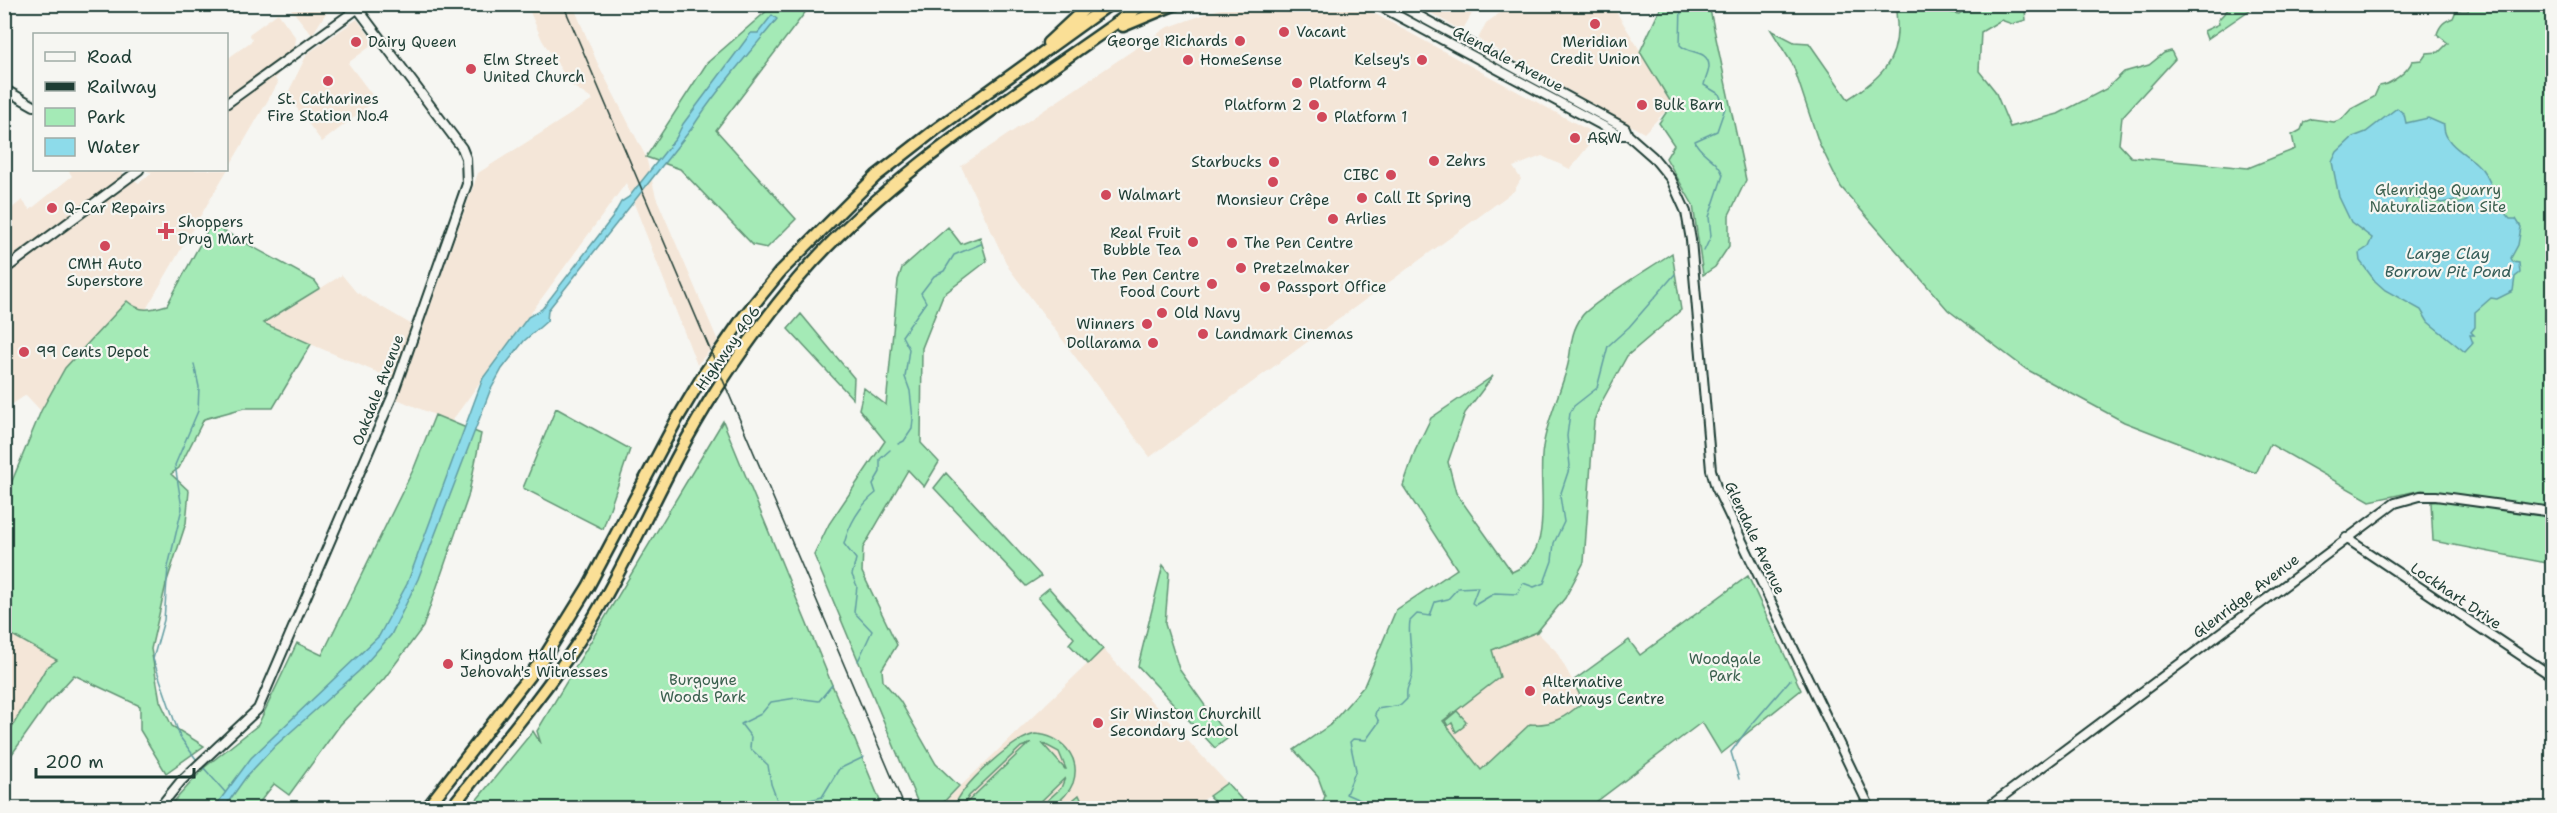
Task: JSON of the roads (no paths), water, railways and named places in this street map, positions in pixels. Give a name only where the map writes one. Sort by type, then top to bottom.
[{"type":"highway","points":[[1029,63],[1090,4]]},
{"type":"highway","name":"Highway 406","points":[[427,808],[547,653],[588,587],[676,420],[742,320],[780,272],[876,176],[935,130],[1110,4]]},
{"type":"highway","name":"Highway 406","points":[[451,808],[537,700],[579,640],[706,406],[758,329],[825,249],[925,161],[1143,4]]},
{"type":"highway","points":[[1044,75],[1130,21],[1176,4]]},
{"type":"main road","name":"Glendale Avenue","points":[[1376,4],[1620,135],[1628,135]]},
{"type":"main road","name":"Glendale Avenue","points":[[1397,4],[1625,128],[1628,135],[1653,157],[1671,179],[1686,212],[1691,240],[1711,470],[1716,487],[1870,808]]},
{"type":"main road","points":[[228,104],[361,7]]},
{"type":"main road","name":"Oakdale Avenue","points":[[159,808],[189,773],[258,709],[392,397],[467,184],[466,158],[462,148],[361,7]]},
{"type":"main road","points":[[1458,49],[1465,41]]},
{"type":"main road","points":[[4,89],[33,105]]},
{"type":"main road","points":[[4,270],[135,171]]},
{"type":"main road","name":"Glenridge Avenue","points":[[1987,808],[2346,538],[2396,503],[2420,496],[2436,496],[2553,512]]},
{"type":"main road","name":"Lockhart Drive","points":[[2346,538],[2553,676]]},
{"type":"water","points":[[772,15],[777,19],[548,310],[547,321],[524,341],[502,369],[490,391],[418,579],[391,635],[359,671],[275,746],[246,777],[224,808],[214,808],[251,758],[379,636],[407,584],[483,378],[528,317],[542,309],[612,218],[621,202],[629,197],[676,138],[683,124],[751,33],[758,33]]},
{"type":"water","name":"Large Clay Borrow Pit Pond","points":[[2397,108],[2404,114],[2406,123],[2428,118],[2444,125],[2447,137],[2455,147],[2482,169],[2504,212],[2510,219],[2516,219],[2521,227],[2518,245],[2511,258],[2513,262],[2519,263],[2520,273],[2515,277],[2513,291],[2497,299],[2491,298],[2475,312],[2475,327],[2471,332],[2474,335],[2470,335],[2473,343],[2465,352],[2428,322],[2421,310],[2385,290],[2360,261],[2359,253],[2368,247],[2372,238],[2351,222],[2339,197],[2332,162],[2337,152],[2353,137],[2366,132]],"holes":[[[2410,197],[2442,203],[2464,198],[2467,201],[2447,208],[2411,209],[2406,205],[2406,200]]]},
{"type":"waterway","points":[[1681,4],[1680,45],[1702,55],[1708,61],[1709,66],[1704,85],[1719,94],[1725,108],[1717,131],[1695,141],[1700,150],[1721,169],[1723,175],[1709,217],[1711,236],[1704,251]]},
{"type":"waterway","points":[[898,444],[904,441],[912,429],[913,419],[910,391],[905,377],[909,349],[902,336],[926,302],[921,293],[934,276],[944,271],[954,255],[981,244]]},
{"type":"waterway","points":[[1363,808],[1362,801],[1346,794],[1356,770],[1350,742],[1353,739],[1366,740],[1379,722],[1375,714],[1377,709],[1401,705],[1407,699],[1407,689],[1413,671],[1409,635],[1410,621],[1417,614],[1430,616],[1435,602],[1448,599],[1458,588],[1478,587],[1472,603],[1475,605],[1495,593],[1517,594],[1523,583],[1534,587],[1544,583],[1552,561],[1554,543],[1564,522],[1560,496],[1570,466],[1567,436],[1570,413],[1574,406],[1597,388],[1608,346],[1629,327],[1675,274]]},
{"type":"waterway","points":[[194,364],[199,387],[198,411],[175,465],[182,508],[168,567],[164,620],[153,659],[180,737],[196,759]]},
{"type":"waterway","points":[[858,661],[872,631],[854,612],[857,586],[852,575],[856,559],[844,544],[856,516],[876,493],[873,484],[880,472],[880,459],[890,450]]},
{"type":"waterway","points":[[1739,779],[1731,752],[1790,680]]},
{"type":"waterway","points":[[780,808],[771,784],[768,765],[750,748],[751,737],[741,724],[761,714],[771,702],[796,698],[819,701],[832,685]]},
{"type":"waterway","points":[[797,808],[806,801],[822,797],[839,769],[864,757]]},
{"type":"waterway","points":[[203,767],[225,792]]},
{"type":"railway","points":[[563,4],[905,808]]},
{"type":"place","name":"Meridian Credit Union","points":[[1595,24]]},
{"type":"place","name":"Vacant","points":[[1284,32]]},
{"type":"place","name":"George Richards","points":[[1240,41]]},
{"type":"place","name":"Dairy Queen","points":[[356,42]]},
{"type":"place","name":"HomeSense","points":[[1188,60]]},
{"type":"place","name":"Kelsey's","points":[[1422,60]]},
{"type":"place","name":"Elm Street United Church","points":[[471,69]]},
{"type":"place","name":"St. Catharines Fire Station No.4","points":[[328,81]]},
{"type":"place","name":"Platform 4","points":[[1297,83]]},
{"type":"place","name":"Platform 2","points":[[1314,105]]},
{"type":"place","name":"Bulk Barn","points":[[1642,105]]},
{"type":"place","name":"Platform 1","points":[[1322,117]]},
{"type":"place","name":"A&W","points":[[1575,138]]},
{"type":"place","name":"Zehrs","points":[[1434,161]]},
{"type":"place","name":"Starbucks","points":[[1274,162]]},
{"type":"place","name":"CIBC","points":[[1391,175]]},
{"type":"place","name":"Monsieur Crêpe","points":[[1273,182]]},
{"type":"place","name":"Walmart","points":[[1106,195]]},
{"type":"place","name":"Call It Spring","points":[[1362,198]]},
{"type":"place","name":"Q-Car Repairs","points":[[52,208]]},
{"type":"place","name":"Arlies","points":[[1333,219]]},
{"type":"place","name":"Shoppers Drug Mart","points":[[166,231]]},
{"type":"place","name":"Real Fruit Bubble Tea","points":[[1193,242]]},
{"type":"place","name":"The Pen Centre","points":[[1232,243]]},
{"type":"place","name":"CMH Auto Superstore","points":[[105,246]]},
{"type":"place","name":"Pretzelmaker","points":[[1241,268]]},
{"type":"place","name":"The Pen Centre Food Court","points":[[1212,284]]},
{"type":"place","name":"Passport Office","points":[[1265,287]]},
{"type":"place","name":"Old Navy","points":[[1162,313]]},
{"type":"place","name":"Winners","points":[[1147,324]]},
{"type":"place","name":"Landmark Cinemas","points":[[1203,334]]},
{"type":"place","name":"Dollarama","points":[[1153,343]]},
{"type":"place","name":"99 Cents Depot","points":[[24,352]]},
{"type":"place","name":"Kingdom Hall of Jehovah's Witnesses","points":[[448,664]]},
{"type":"place","name":"Alternative Pathways Centre","points":[[1530,691]]},
{"type":"place","name":"Sir Winston Churchill Secondary School","points":[[1098,723]]},
{"type":"park label","name":"Glenridge Quarry Naturalization Site","points":[[2438,198]]},
{"type":"park label","name":"Woodgale Park","points":[[1725,668]]},
{"type":"park label","name":"Burgoyne Woods Park","points":[[703,688]]}]
